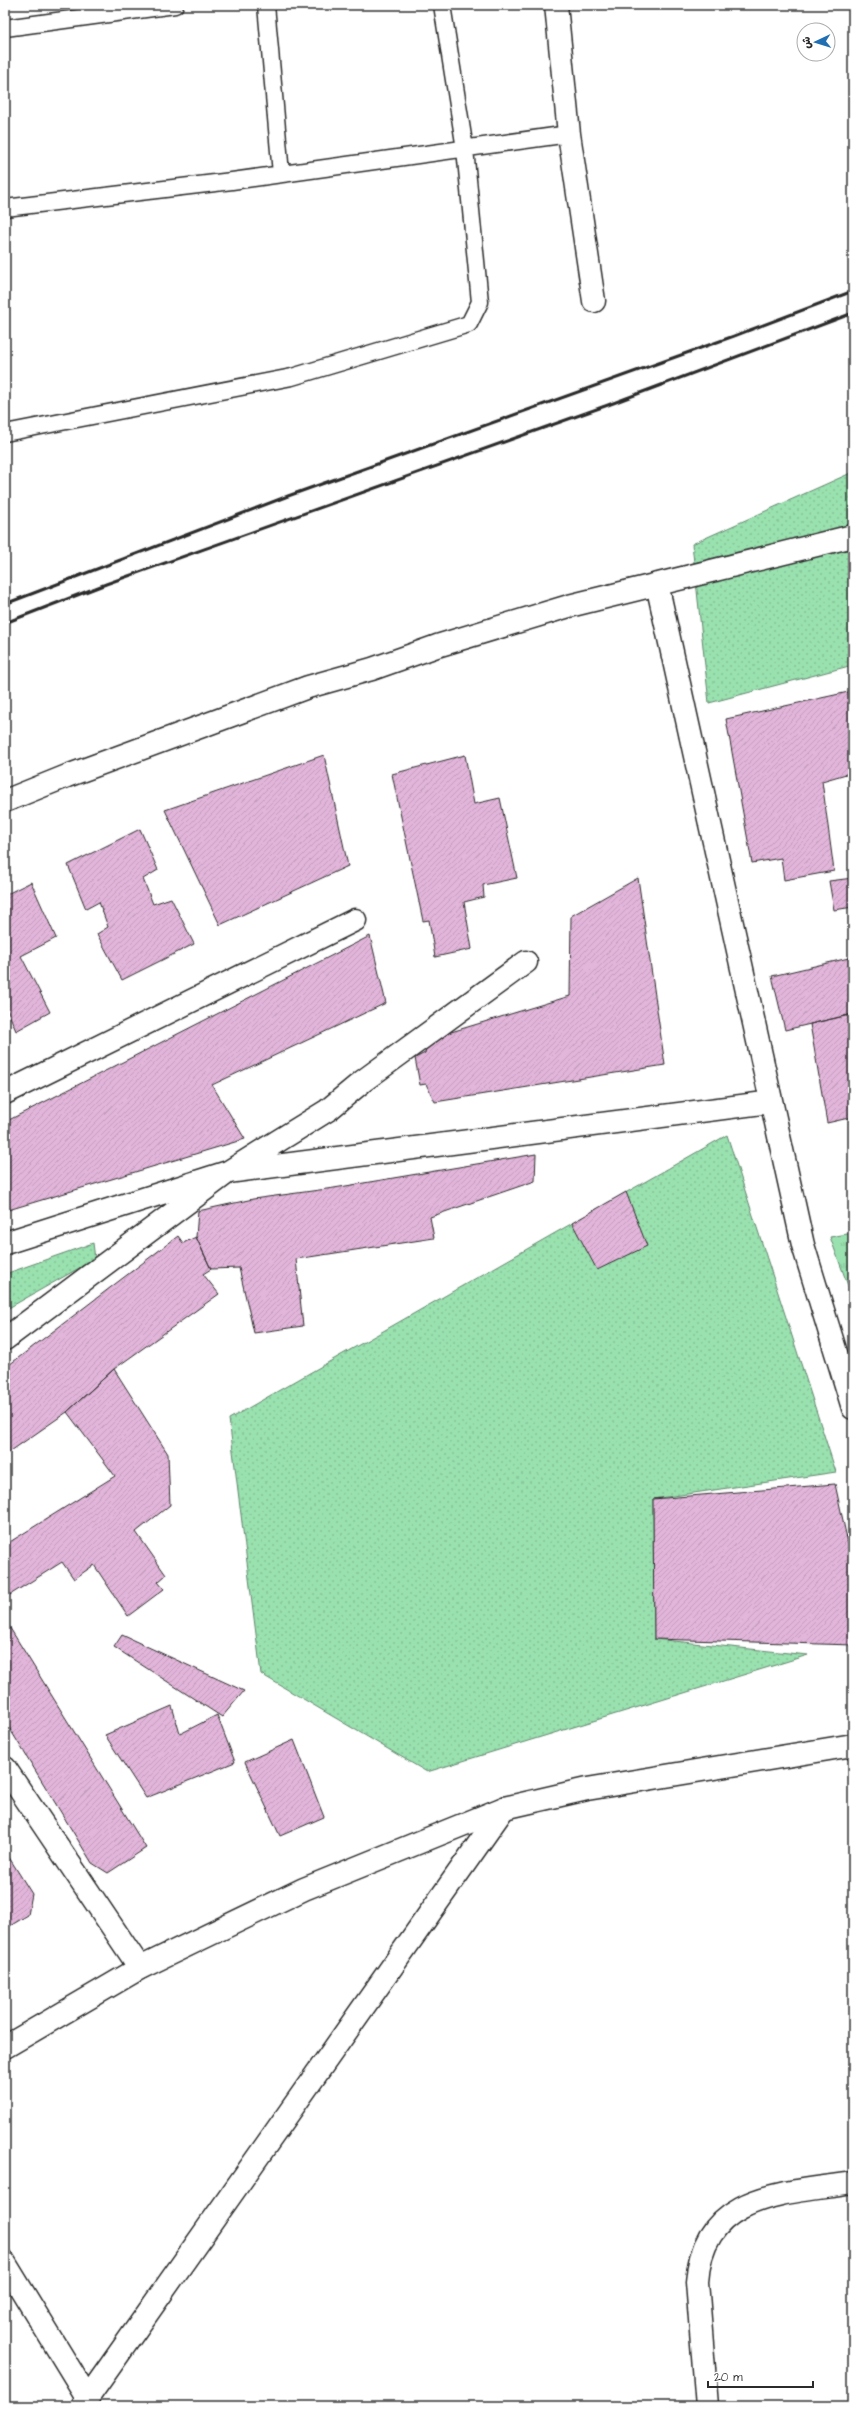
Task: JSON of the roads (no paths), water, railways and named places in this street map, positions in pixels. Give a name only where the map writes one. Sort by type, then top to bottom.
[{"type":"street","points":[[556,5],[569,134],[594,302]]},
{"type":"street","points":[[5,801],[67,776],[308,687],[507,624],[657,584],[853,536]]},
{"type":"street","points":[[657,584],[770,1102],[803,1245],[853,1408]]},
{"type":"street","points":[[5,1093],[355,920]]},
{"type":"street","points":[[5,1339],[228,1172],[328,1110],[363,1081],[526,962]]},
{"type":"street","points":[[5,1243],[228,1172],[770,1102]]},
{"type":"street","points":[[5,2047],[140,1968],[304,1889],[504,1808],[587,1789],[853,1745]]},
{"type":"street","points":[[5,1768],[140,1968]]},
{"type":"street","points":[[5,2263],[84,2402],[504,1808]]},
{"type":"street","points":[[707,2406],[697,2282],[698,2264],[704,2247],[712,2232],[728,2215],[754,2200],[853,2183]]},
{"type":"lane","points":[[5,28],[176,5]]},
{"type":"lane","points":[[266,5],[280,174]]},
{"type":"lane","points":[[5,433],[292,377],[470,324],[480,302],[465,149],[442,5]]},
{"type":"lane","points":[[5,208],[280,174],[569,134]]},
{"type":"railway","points":[[5,604],[288,496],[734,336],[853,291]]},
{"type":"railway","points":[[5,623],[106,584],[608,405],[853,313]]}]
